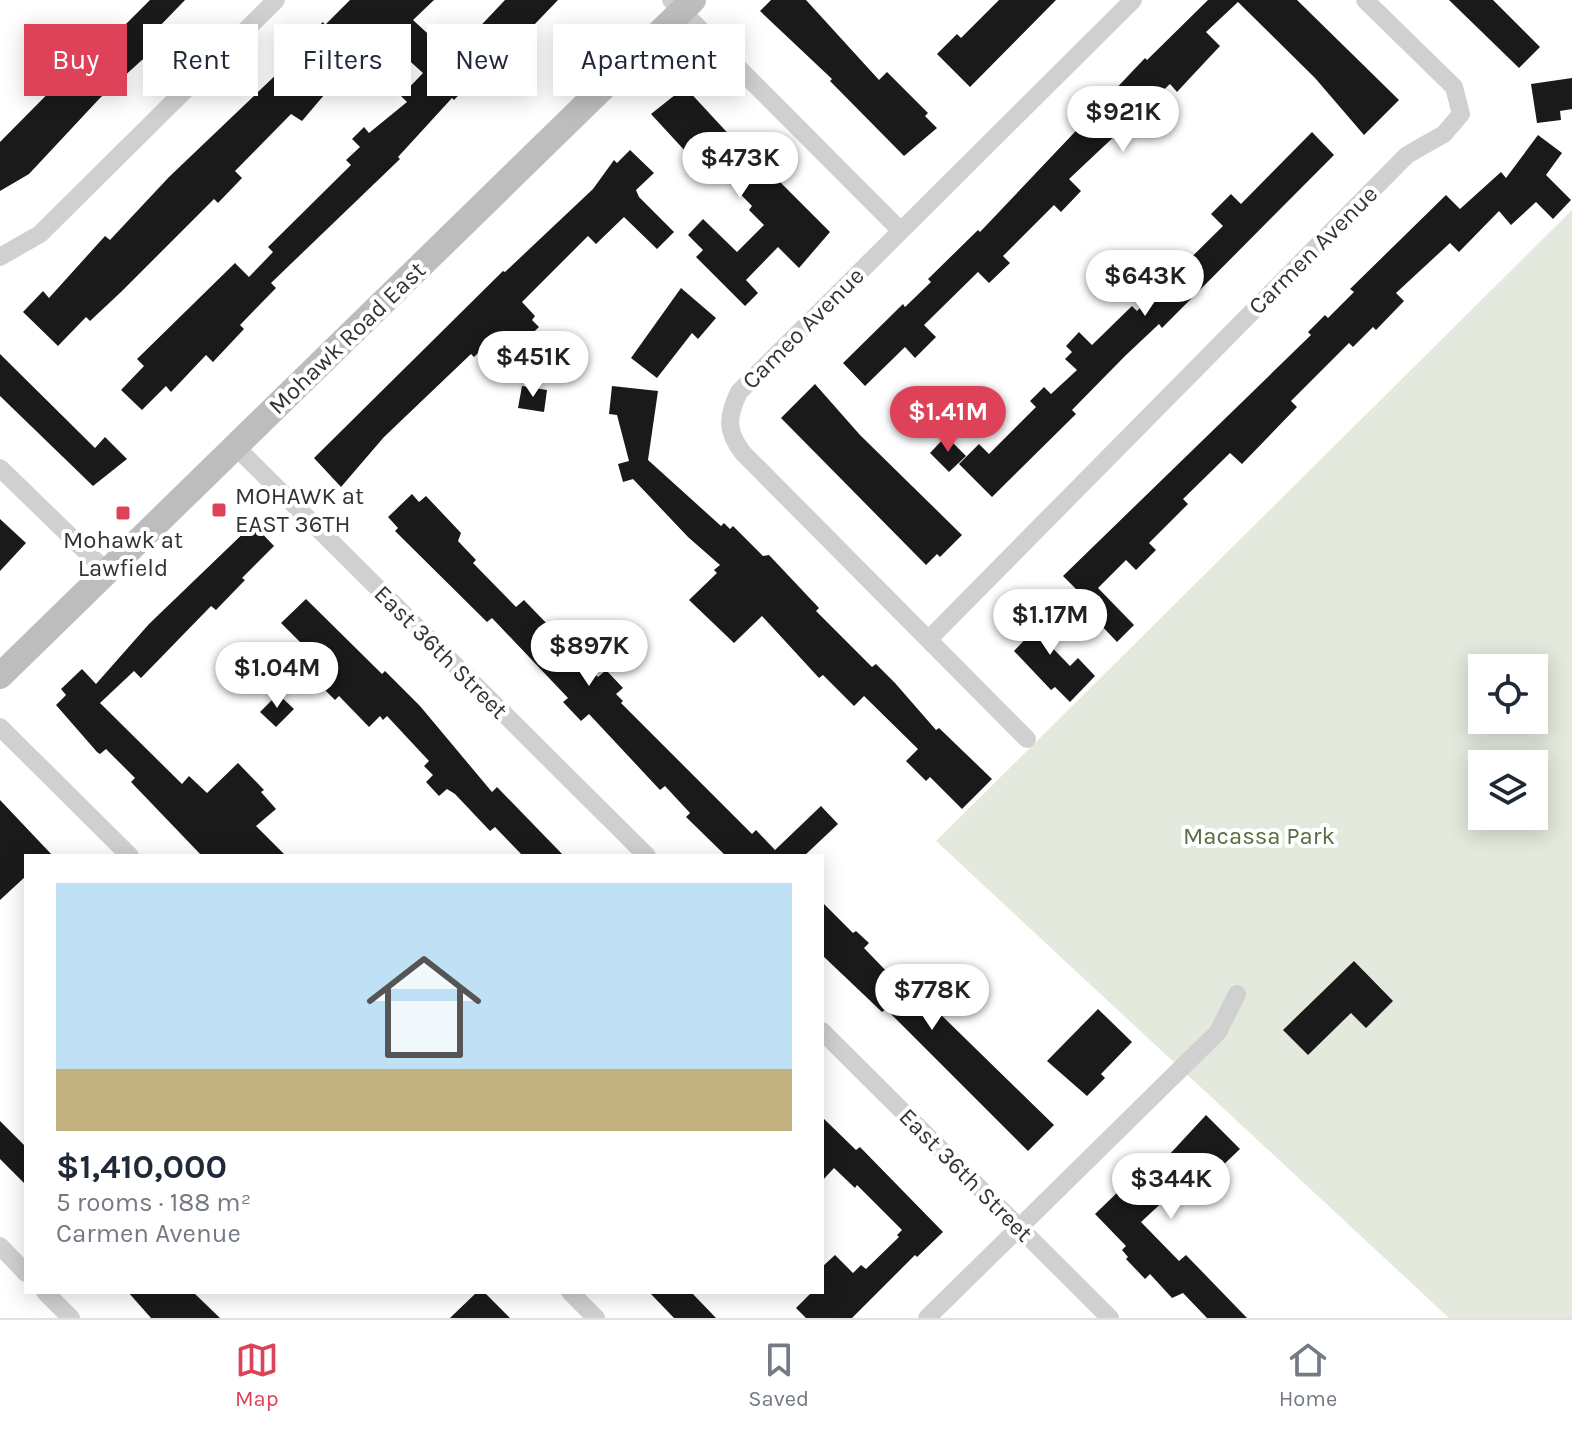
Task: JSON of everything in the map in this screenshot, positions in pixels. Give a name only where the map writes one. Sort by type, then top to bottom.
[{"type":"main road","name":"Mohawk Road East","points":[[0,676],[236,447],[682,4]]},
{"type":"street","points":[[0,257],[40,234],[276,0]]},
{"type":"street","name":"Cameo Avenue","points":[[1027,739],[730,436],[729,413],[739,392],[1133,0]]},
{"type":"street","name":"Carmen Avenue","points":[[929,639],[1407,155],[1444,134],[1461,114],[1454,87],[1365,0]]},
{"type":"street","points":[[682,4],[900,230]]},
{"type":"street","name":"East 36th Street","points":[[236,447],[645,854]]},
{"type":"street","points":[[0,468],[107,572]]},
{"type":"street","points":[[0,727],[128,854]]},
{"type":"street","points":[[927,1318],[1218,1032],[1237,994]]},
{"type":"street","name":"East 36th Street","points":[[824,1033],[1110,1318]]},
{"type":"street","points":[[0,1246],[24,1271]]},
{"type":"street","points":[[47,1294],[71,1318]]},
{"type":"street","points":[[572,1294],[596,1318]]},
{"type":"green space","name":"Macassa Park","points":[[1572,210],[1572,1318],[1449,1318],[936,841]]},
{"type":"building","points":[[150,0],[185,0],[162,24],[143,24],[143,59],[127,74],[126,24]]},
{"type":"building","points":[[350,0],[434,0],[413,20],[427,33],[427,96],[458,96],[454,100],[452,98],[398,157],[400,159],[271,283],[276,288],[240,325],[244,329],[213,362],[206,355],[171,392],[166,386],[142,410],[121,390],[144,366],[137,359],[235,263],[249,277],[273,252],[268,247],[351,165],[346,160],[360,147],[352,139],[364,127],[369,133],[407,102],[401,96],[411,96],[411,86],[423,73],[411,62],[411,24],[326,24]]},
{"type":"building","points":[[505,0],[558,0],[535,24],[482,24]]},
{"type":"building","points":[[771,0],[806,0],[879,80],[887,72],[928,113],[925,116],[937,128],[904,156],[830,81],[832,79],[760,11]]},
{"type":"building","points":[[999,0],[1056,0],[970,87],[937,54],[957,34],[961,38]]},
{"type":"building","points":[[1208,0],[1297,0],[1399,100],[1364,135],[1315,78],[1238,2],[1206,32],[1220,46],[1177,92],[1170,84],[1069,179],[1081,191],[1061,212],[1054,205],[1003,256],[1010,263],[989,283],[978,272],[924,325],[936,337],[915,358],[905,347],[865,386],[843,363],[903,304],[905,307],[931,282],[928,279],[978,230],[980,232],[1145,58],[1147,60]]},
{"type":"building","points":[[1449,0],[1493,0],[1540,47],[1519,68]]},
{"type":"building","points":[[274,77],[274,96],[323,96],[302,121],[291,114],[235,171],[242,178],[218,203],[214,199],[121,292],[90,321],[86,317],[58,346],[23,312],[43,291],[49,298],[105,236],[110,240],[169,177],[254,96],[258,96],[258,92]]},
{"type":"building","points":[[1572,78],[1572,109],[1560,111],[1561,120],[1537,123],[1531,84]]},
{"type":"building","points":[[46,96],[102,96],[29,174],[0,191],[0,142]]},
{"type":"building","points":[[674,96],[693,96],[775,184],[778,180],[830,232],[799,268],[778,247],[746,280],[758,293],[745,306],[696,257],[703,250],[688,235],[703,219],[737,252],[764,225],[749,210],[752,206],[705,158],[698,165],[651,114]]},
{"type":"building","points":[[1312,132],[1334,155],[1162,328],[1159,324],[1125,356],[1072,410],[1076,414],[992,497],[959,464],[979,444],[989,454],[1036,407],[1030,401],[1044,387],[1051,394],[1077,370],[1065,359],[1072,352],[1066,346],[1079,332],[1092,345],[1132,306],[1137,311],[1223,226],[1211,214],[1231,194],[1241,204]]},
{"type":"building","points":[[1538,135],[1562,153],[1546,175],[1571,200],[1553,219],[1536,202],[1511,225],[1499,211],[1459,252],[1450,243],[1396,293],[1404,301],[1376,330],[1373,327],[1353,347],[1349,343],[1291,401],[1297,407],[1242,464],[1230,453],[1183,499],[1188,504],[1149,543],[1156,550],[1136,570],[1126,560],[1098,588],[1134,625],[1117,642],[1100,624],[1105,618],[1063,576],[1311,335],[1308,332],[1325,315],[1328,318],[1354,292],[1350,289],[1446,195],[1460,209],[1501,172],[1506,178]]},
{"type":"building","points":[[630,150],[654,173],[636,190],[639,197],[674,232],[657,249],[624,217],[596,244],[588,236],[522,302],[535,316],[532,320],[539,327],[522,343],[530,352],[513,368],[489,342],[474,357],[471,354],[384,437],[341,487],[314,458],[503,271],[593,189],[614,160],[617,163]]},
{"type":"building","points":[[681,288],[716,318],[698,339],[692,333],[657,378],[631,358]]},
{"type":"building","points":[[0,354],[95,448],[105,437],[127,459],[93,486],[0,396]]},
{"type":"building","points":[[815,384],[860,435],[962,535],[940,557],[937,554],[926,565],[781,418]]},
{"type":"building","points":[[522,386],[547,390],[544,412],[518,408]]},
{"type":"building","points":[[612,386],[658,391],[648,460],[721,526],[724,523],[730,529],[733,526],[763,556],[769,555],[819,608],[816,611],[872,667],[876,664],[936,730],[939,728],[992,779],[962,809],[930,777],[926,781],[906,761],[918,749],[864,696],[854,706],[823,675],[819,678],[762,616],[734,643],[689,600],[717,573],[714,570],[720,565],[688,537],[633,479],[623,482],[618,464],[629,461],[617,415],[609,414]]},
{"type":"building","points":[[946,436],[966,456],[949,472],[930,453]]},
{"type":"building","points":[[412,494],[419,502],[426,496],[461,533],[458,541],[476,560],[473,563],[516,607],[524,600],[552,629],[547,634],[590,677],[594,673],[598,677],[606,670],[623,688],[616,694],[623,701],[621,703],[752,834],[756,830],[775,850],[821,806],[838,824],[806,854],[724,854],[686,817],[690,813],[665,786],[660,790],[589,714],[581,721],[563,702],[568,698],[492,618],[487,622],[395,531],[398,528],[388,517]]},
{"type":"building","points":[[0,519],[26,543],[0,571]]},
{"type":"building","points":[[253,524],[274,546],[216,610],[211,606],[141,678],[134,671],[100,703],[182,784],[189,776],[207,793],[238,763],[264,790],[261,792],[276,809],[256,826],[284,854],[200,854],[131,782],[135,778],[106,749],[100,754],[97,752],[56,705],[66,695],[61,689],[82,669],[96,684],[149,624]]},
{"type":"building","points":[[306,599],[382,674],[385,671],[420,706],[492,792],[497,787],[562,854],[521,854],[495,827],[490,831],[455,794],[447,789],[439,796],[426,782],[433,775],[424,766],[429,761],[387,716],[383,720],[380,716],[369,727],[339,696],[335,700],[321,686],[332,674],[281,623]]},
{"type":"building","points":[[1031,602],[1051,622],[1039,634],[1070,666],[1078,658],[1095,676],[1070,702],[1055,687],[1051,690],[1014,651],[1030,634],[1015,618]]},
{"type":"building","points":[[278,694],[294,709],[276,727],[260,712]]},
{"type":"building","points":[[0,800],[51,854],[24,854],[24,878],[0,900]]},
{"type":"building","points":[[824,904],[853,933],[856,931],[869,943],[864,948],[890,975],[895,970],[1054,1125],[1028,1151],[886,1009],[882,1012],[824,957]]},
{"type":"building","points":[[1354,961],[1393,1001],[1366,1028],[1351,1013],[1308,1055],[1283,1030]]},
{"type":"building","points":[[1098,1009],[1132,1042],[1101,1074],[1105,1078],[1087,1096],[1047,1061]]},
{"type":"building","points":[[1206,1115],[1240,1149],[1219,1169],[1209,1159],[1141,1222],[1179,1261],[1186,1255],[1247,1318],[1207,1318],[1183,1293],[1172,1298],[1150,1274],[1145,1279],[1126,1259],[1128,1257],[1122,1250],[1126,1246],[1095,1214],[1122,1188],[1127,1193],[1140,1180],[1143,1183]]},
{"type":"building","points":[[824,1119],[856,1150],[860,1147],[943,1232],[917,1257],[915,1255],[852,1318],[806,1318],[796,1308],[810,1294],[824,1294],[824,1265],[835,1255],[853,1273],[861,1265],[866,1269],[899,1237],[897,1235],[902,1230],[857,1185],[855,1188],[834,1168],[824,1179]]},
{"type":"building","points":[[0,1121],[24,1145],[24,1183],[0,1159]]},
{"type":"building","points":[[130,1294],[195,1294],[220,1318],[151,1318]]},
{"type":"building","points":[[475,1294],[486,1294],[510,1318],[450,1318]]},
{"type":"building","points":[[651,1294],[693,1294],[716,1318],[674,1318]]},
{"type":"place","name":"MOHAWK at EAST 36TH","points":[[219,510]]},
{"type":"place","name":"Mohawk at Lawfield","points":[[123,513]]}]
